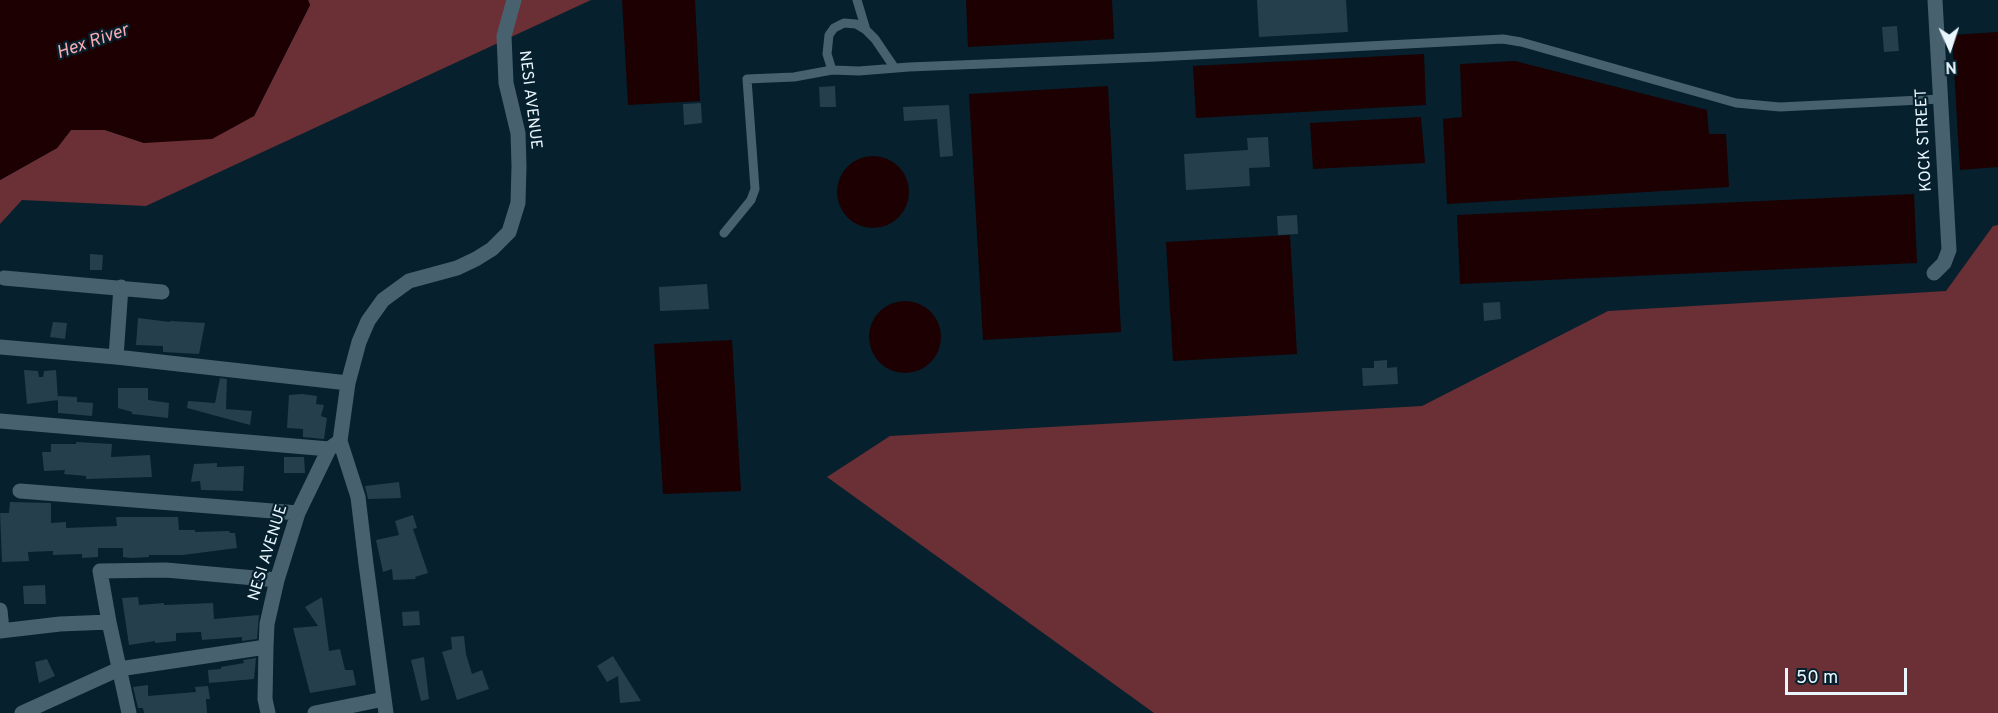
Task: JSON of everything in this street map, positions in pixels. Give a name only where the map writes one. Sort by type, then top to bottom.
[{"type":"street","name":"NESI AVENUE","points":[[268,713],[266,699],[267,624],[277,580],[298,513],[335,445],[358,342],[368,321],[383,300],[409,281],[457,268],[476,259],[492,249],[510,232],[518,203],[518,133],[506,83],[504,36],[514,0]]},
{"type":"street","name":"KOCK STREET","points":[[1934,273],[1944,263],[1949,250],[1935,0]]},
{"type":"street","points":[[4,278],[162,292]]},
{"type":"street","points":[[116,357],[121,287]]},
{"type":"street","points":[[0,347],[348,382]]},
{"type":"street","points":[[0,421],[335,445],[358,497],[385,706],[315,713]]},
{"type":"street","points":[[20,491],[298,513]]},
{"type":"street","points":[[129,713],[100,571],[166,570],[277,580]]},
{"type":"street","points":[[0,610],[1,631],[60,624],[109,622]]},
{"type":"street","points":[[22,713],[119,669],[266,647]]},
{"type":"lane","points":[[857,0],[866,30]]},
{"type":"lane","points":[[832,69],[827,54],[829,35],[834,28],[843,23],[856,24],[866,30],[894,67]]},
{"type":"lane","points":[[724,232],[751,200],[755,189],[747,79],[794,77],[832,69],[859,71],[894,67],[1156,57],[1503,39],[1521,42],[1736,103],[1780,107],[1941,99]]},
{"type":"shaded area","points":[[308,0],[591,0],[146,206],[22,200],[0,224],[0,180],[57,148],[71,130],[105,130],[144,143],[254,116],[310,5]]},
{"type":"shaded area","points":[[1998,225],[1998,713],[1154,713],[827,477],[890,436],[1422,406],[1608,311],[1946,291],[1993,226]]},
{"type":"water","name":"Hex River","points":[[0,0],[308,0],[310,5],[254,116],[212,139],[144,143],[105,130],[71,130],[57,148],[0,180]]},
{"type":"water","points":[[622,0],[695,0],[700,101],[628,105]]},
{"type":"water","points":[[966,0],[1112,0],[1114,39],[968,47]]},
{"type":"water","points":[[1998,32],[1998,167],[1960,170],[1952,35]]},
{"type":"water","points":[[1424,54],[1426,105],[1196,118],[1193,66]]},
{"type":"water","points":[[1515,61],[1707,110],[1709,134],[1726,134],[1729,187],[1447,204],[1443,119],[1462,117],[1460,64]]},
{"type":"water","points":[[1108,86],[1121,332],[983,340],[969,94]]},
{"type":"water","points":[[1421,117],[1425,163],[1313,169],[1310,123]]},
{"type":"water","points":[[873,156],[893,162],[903,172],[909,192],[903,212],[893,222],[873,228],[853,222],[843,212],[837,192],[843,172],[853,162]]},
{"type":"water","points":[[1914,194],[1917,263],[1460,284],[1457,215]]},
{"type":"water","points":[[1290,235],[1297,354],[1173,361],[1166,242]]},
{"type":"water","points":[[905,301],[925,307],[935,317],[941,337],[935,357],[925,367],[905,373],[885,367],[875,357],[869,337],[875,317],[885,307]]},
{"type":"water","points":[[732,340],[741,491],[663,494],[654,344]]},
{"type":"building","points":[[1257,0],[1346,0],[1348,32],[1259,37]]},
{"type":"building","points":[[1897,26],[1899,51],[1884,52],[1882,27]]},
{"type":"building","points":[[835,86],[836,107],[820,107],[819,87]]},
{"type":"building","points":[[701,103],[702,123],[684,125],[683,104]]},
{"type":"building","points":[[949,105],[953,156],[940,157],[937,119],[904,121],[903,107]]},
{"type":"building","points":[[1268,137],[1270,167],[1249,168],[1250,186],[1186,190],[1184,154],[1248,150],[1247,138]]},
{"type":"building","points":[[1297,215],[1298,234],[1278,235],[1277,216]]},
{"type":"building","points":[[90,254],[103,255],[102,270],[90,270]]},
{"type":"building","points":[[707,284],[709,309],[660,311],[659,287]]},
{"type":"building","points":[[1500,302],[1501,319],[1484,321],[1483,303]]},
{"type":"building","points":[[138,318],[205,323],[199,354],[163,352],[163,346],[136,345]]},
{"type":"building","points":[[53,322],[67,323],[65,339],[50,337]]},
{"type":"building","points":[[1387,360],[1387,368],[1397,367],[1398,384],[1363,386],[1362,368],[1374,368],[1374,361]]},
{"type":"building","points":[[24,370],[38,371],[39,377],[43,377],[44,371],[56,370],[58,400],[27,404]]},
{"type":"building","points":[[220,378],[227,379],[226,409],[252,411],[250,425],[187,408],[188,401],[215,403]]},
{"type":"building","points":[[118,388],[148,388],[148,400],[169,403],[168,418],[132,414],[132,412],[118,408]]},
{"type":"building","points":[[289,395],[317,396],[316,404],[324,405],[321,416],[327,418],[324,439],[303,437],[303,429],[287,428]]},
{"type":"building","points":[[58,396],[77,397],[77,402],[93,403],[92,416],[58,413]]},
{"type":"building","points":[[76,442],[112,444],[111,457],[150,455],[152,477],[86,479],[86,476],[64,474],[65,470],[44,471],[42,452],[51,452],[51,444],[76,444]]},
{"type":"building","points":[[284,457],[304,457],[305,473],[284,473]]},
{"type":"building","points":[[217,463],[217,467],[244,466],[243,491],[201,490],[200,481],[191,482],[194,464]]},
{"type":"building","points":[[399,482],[401,498],[368,499],[365,486]]},
{"type":"building","points":[[10,502],[51,503],[51,523],[66,522],[66,528],[117,526],[116,517],[178,517],[179,530],[235,533],[237,548],[183,555],[149,555],[149,557],[131,558],[123,557],[123,548],[98,548],[98,557],[82,558],[82,554],[53,555],[53,551],[28,552],[29,561],[2,562],[0,513],[9,513]]},
{"type":"building","points":[[413,515],[417,528],[413,529],[428,573],[415,577],[416,579],[393,580],[392,569],[383,572],[376,540],[399,535],[395,521]]},
{"type":"building","points":[[45,585],[46,604],[24,604],[23,586]]},
{"type":"building","points":[[138,597],[139,605],[213,603],[214,619],[259,615],[257,639],[242,641],[242,637],[202,640],[201,632],[176,633],[176,641],[129,645],[122,598]]},
{"type":"building","points":[[322,597],[329,651],[340,649],[345,670],[353,670],[356,685],[310,693],[293,628],[318,626],[305,607]]},
{"type":"building","points":[[419,611],[420,625],[403,626],[402,612]]},
{"type":"building","points":[[464,636],[472,674],[482,670],[489,689],[457,700],[442,652],[452,649],[451,637]]},
{"type":"building","points":[[613,656],[641,701],[620,703],[618,676],[607,682],[597,666]]},
{"type":"building","points":[[424,657],[429,699],[421,701],[411,660]]},
{"type":"building","points":[[256,658],[254,679],[209,683],[208,670],[221,669],[221,667],[244,663],[243,660]]},
{"type":"building","points":[[47,659],[55,676],[39,683],[35,662]]},
{"type":"building","points":[[148,685],[148,696],[196,692],[195,687],[208,686],[210,699],[206,699],[207,713],[144,713],[143,708],[138,708],[133,687]]}]
